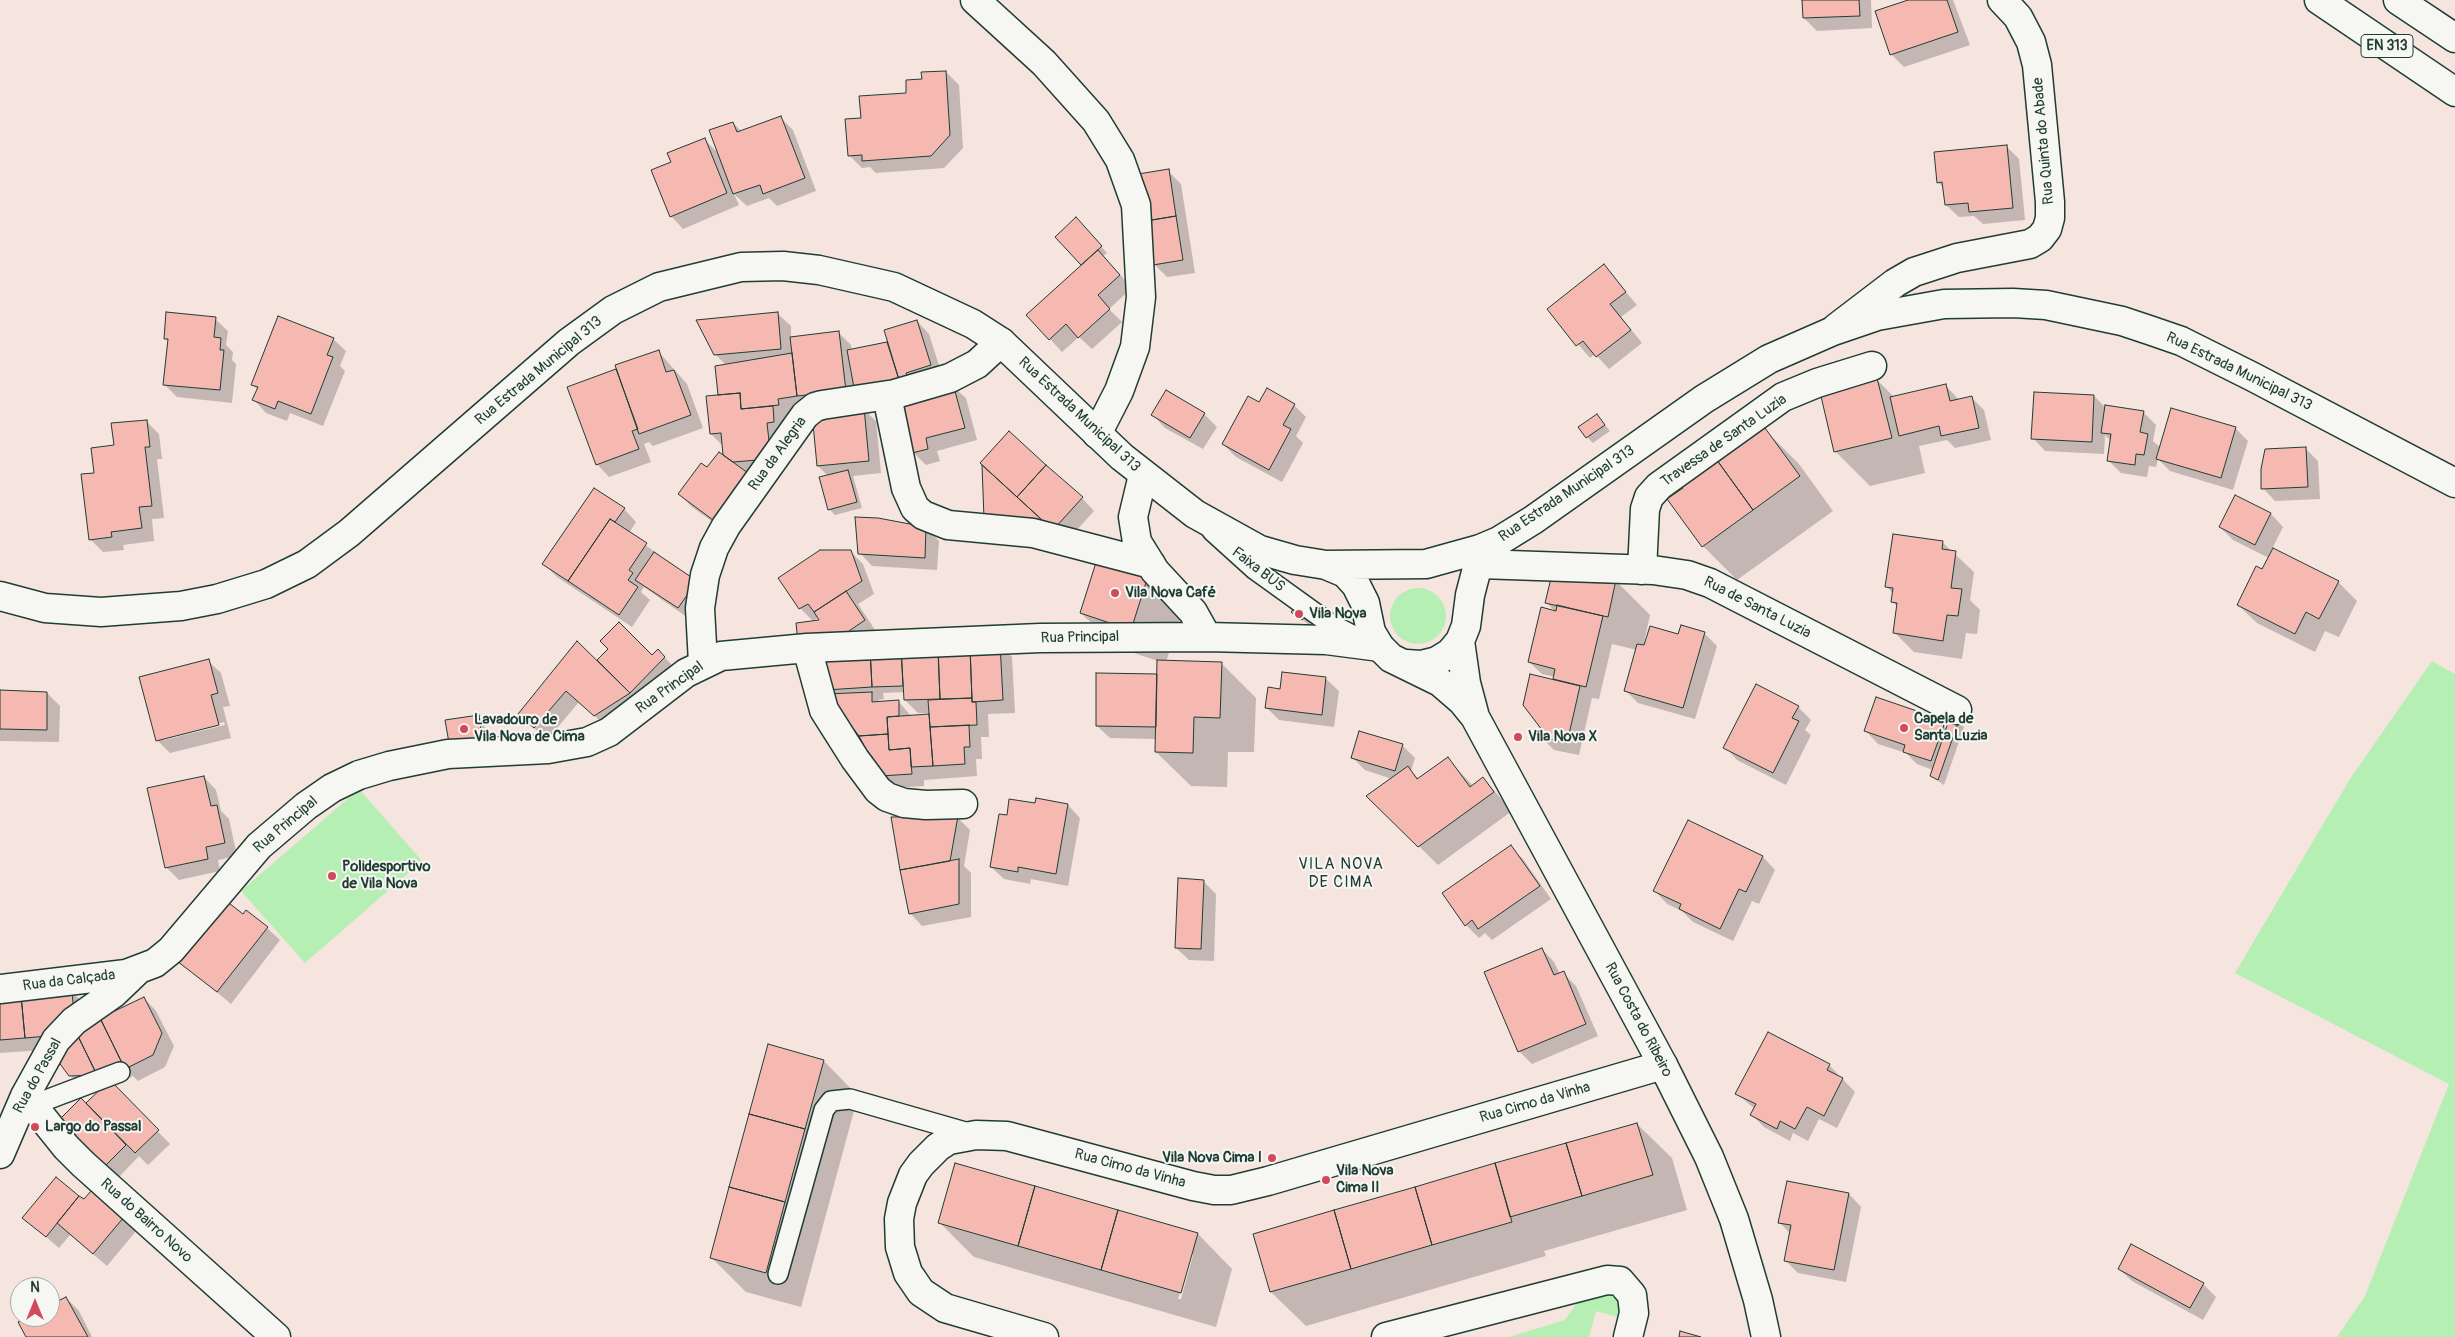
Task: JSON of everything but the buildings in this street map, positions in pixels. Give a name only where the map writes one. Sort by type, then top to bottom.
[{"type":"street","points":[[974,0],[1044,63],[1096,121],[1120,160],[1136,205],[1141,297],[1134,347],[1119,391],[1097,434]]},
{"type":"street","name":"Rua Quinta do Abade","points":[[1833,330],[1895,283],[1914,272],[1957,258],[2030,244],[2040,238],[2047,229],[2050,218],[2050,202],[2038,64],[2031,42],[2018,17],[2002,0]]},
{"type":"street","name":"EN 313","points":[[2319,0],[2455,92]]},
{"type":"street","name":"EN 313","points":[[2398,0],[2455,38]]},
{"type":"street","name":"Rua Estrada Municipal 313","points":[[0,596],[44,608],[100,612],[181,606],[218,599],[266,584],[307,564],[349,533],[569,342],[613,310],[659,287],[697,276],[742,267],[782,266],[819,270],[894,287],[973,324],[1001,342],[1097,434],[1143,474],[1195,514],[1260,550],[1295,560],[1326,565],[1426,564],[1463,555],[1498,541],[1533,520],[1742,374],[1790,349],[1833,330],[1878,316],[1912,308],[1972,302],[2046,305],[2122,321],[2180,341],[2455,483]]},
{"type":"street","name":"Rua da Alegria","points":[[702,663],[700,626],[704,579],[714,548],[726,526],[810,411],[822,405],[887,396],[959,374],[977,364],[1001,342]]},
{"type":"street","name":"Travessa de Santa Luzia","points":[[1642,570],[1645,509],[1649,496],[1658,486],[1783,397],[1817,383],[1872,366]]},
{"type":"street","points":[[887,396],[906,488],[915,508],[923,515],[948,524],[1032,533],[1151,564]]},
{"type":"street","points":[[1143,474],[1135,505],[1134,530],[1142,553],[1193,612],[1208,637]]},
{"type":"street","points":[[1406,664],[1421,665],[1437,661],[1450,653],[1460,641],[1466,626],[1472,583],[1480,564],[1498,541]]},
{"type":"street","points":[[1426,564],[1443,570],[1452,576],[1462,591],[1467,610]]},
{"type":"street","name":"Rua de Santa Luzia","points":[[1480,564],[1675,572],[1710,583],[1958,710]]},
{"type":"street","points":[[1326,565],[1345,573],[1350,578],[1361,594],[1369,616]]},
{"type":"street","points":[[1389,565],[1373,589],[1369,600],[1371,632],[1391,658],[1440,682],[1462,701],[1475,718]]},
{"type":"street","name":"Rua Principal","points":[[137,971],[155,963],[171,950],[259,846],[282,825],[332,788],[359,775],[419,759],[448,754],[562,747],[587,742],[609,732],[671,684],[702,663],[721,656],[807,648],[1004,639],[1208,637],[1326,640],[1380,646]]},
{"type":"street","points":[[1460,641],[1466,683],[1475,718]]},
{"type":"street","points":[[807,648],[824,710],[855,759],[878,790],[887,797],[904,803],[926,805],[963,804]]},
{"type":"street","name":"Rua Costa do Ribeiro","points":[[1475,718],[1663,1065],[1709,1157],[1734,1219],[1758,1300],[1766,1337]]},
{"type":"street","name":"Rua da Calçada","points":[[0,989],[108,977],[137,971]]},
{"type":"street","name":"Rua do Passal","points":[[0,1154],[29,1100],[50,1049],[60,1035],[74,1021],[114,993],[137,971]]},
{"type":"street","name":"Rua Cimo da Vinha","points":[[1044,1337],[958,1313],[932,1302],[914,1283],[903,1260],[900,1247],[902,1203],[913,1175],[928,1155],[949,1140],[976,1135],[1007,1136],[1192,1186],[1214,1190],[1231,1190],[1268,1181],[1663,1065]]},
{"type":"street","name":"Rua do Bairro Novo","points":[[29,1100],[66,1147],[83,1164],[276,1337]]},
{"type":"street","points":[[1386,1337],[1599,1281],[1614,1280],[1625,1285],[1634,1301],[1633,1319],[1628,1337]]},
{"type":"lane","name":"Faixa BUS","points":[[1195,514],[1242,560],[1313,612],[1348,634],[1380,646]]},
{"type":"lane","points":[[29,1100],[120,1072]]},
{"type":"lane","points":[[778,1274],[822,1116],[831,1101],[850,1099],[976,1135]]},
{"type":"green space","points":[[1418,588],[1433,593],[1441,601],[1446,616],[1441,631],[1433,639],[1418,644],[1403,639],[1395,631],[1390,616],[1395,601],[1403,593]]},
{"type":"green space","points":[[2432,661],[2455,674],[2455,1337],[2337,1337],[2365,1296],[2449,1084],[2235,973],[2350,779]]},
{"type":"green space","name":"Polidesportivo de Vila Nova","points":[[359,789],[422,861],[305,963],[241,891]]},
{"type":"green space","points":[[1588,1287],[1618,1292],[1621,1318],[1596,1311],[1589,1337],[1509,1337],[1565,1320]]},
{"type":"place","name":"Vila Nova Café","points":[[1115,593]]},
{"type":"place","name":"Vila Nova","points":[[1299,614]]},
{"type":"place","name":"Capela de Santa Luzia","points":[[1904,728]]},
{"type":"place","name":"Lavadouro de Vila Nova de Cima","points":[[464,729]]},
{"type":"place","name":"Vila Nova X","points":[[1518,737]]},
{"type":"place","name":"Polidesportivo de Vila Nova","points":[[332,876]]},
{"type":"place","name":"Largo do Passal","points":[[35,1127]]},
{"type":"place","name":"Vila Nova Cima I","points":[[1272,1158]]},
{"type":"place","name":"Vila Nova Cima II","points":[[1326,1180]]},
{"type":"district","name":"VILA NOVA DE CIMA","points":[[1341,874]]}]
